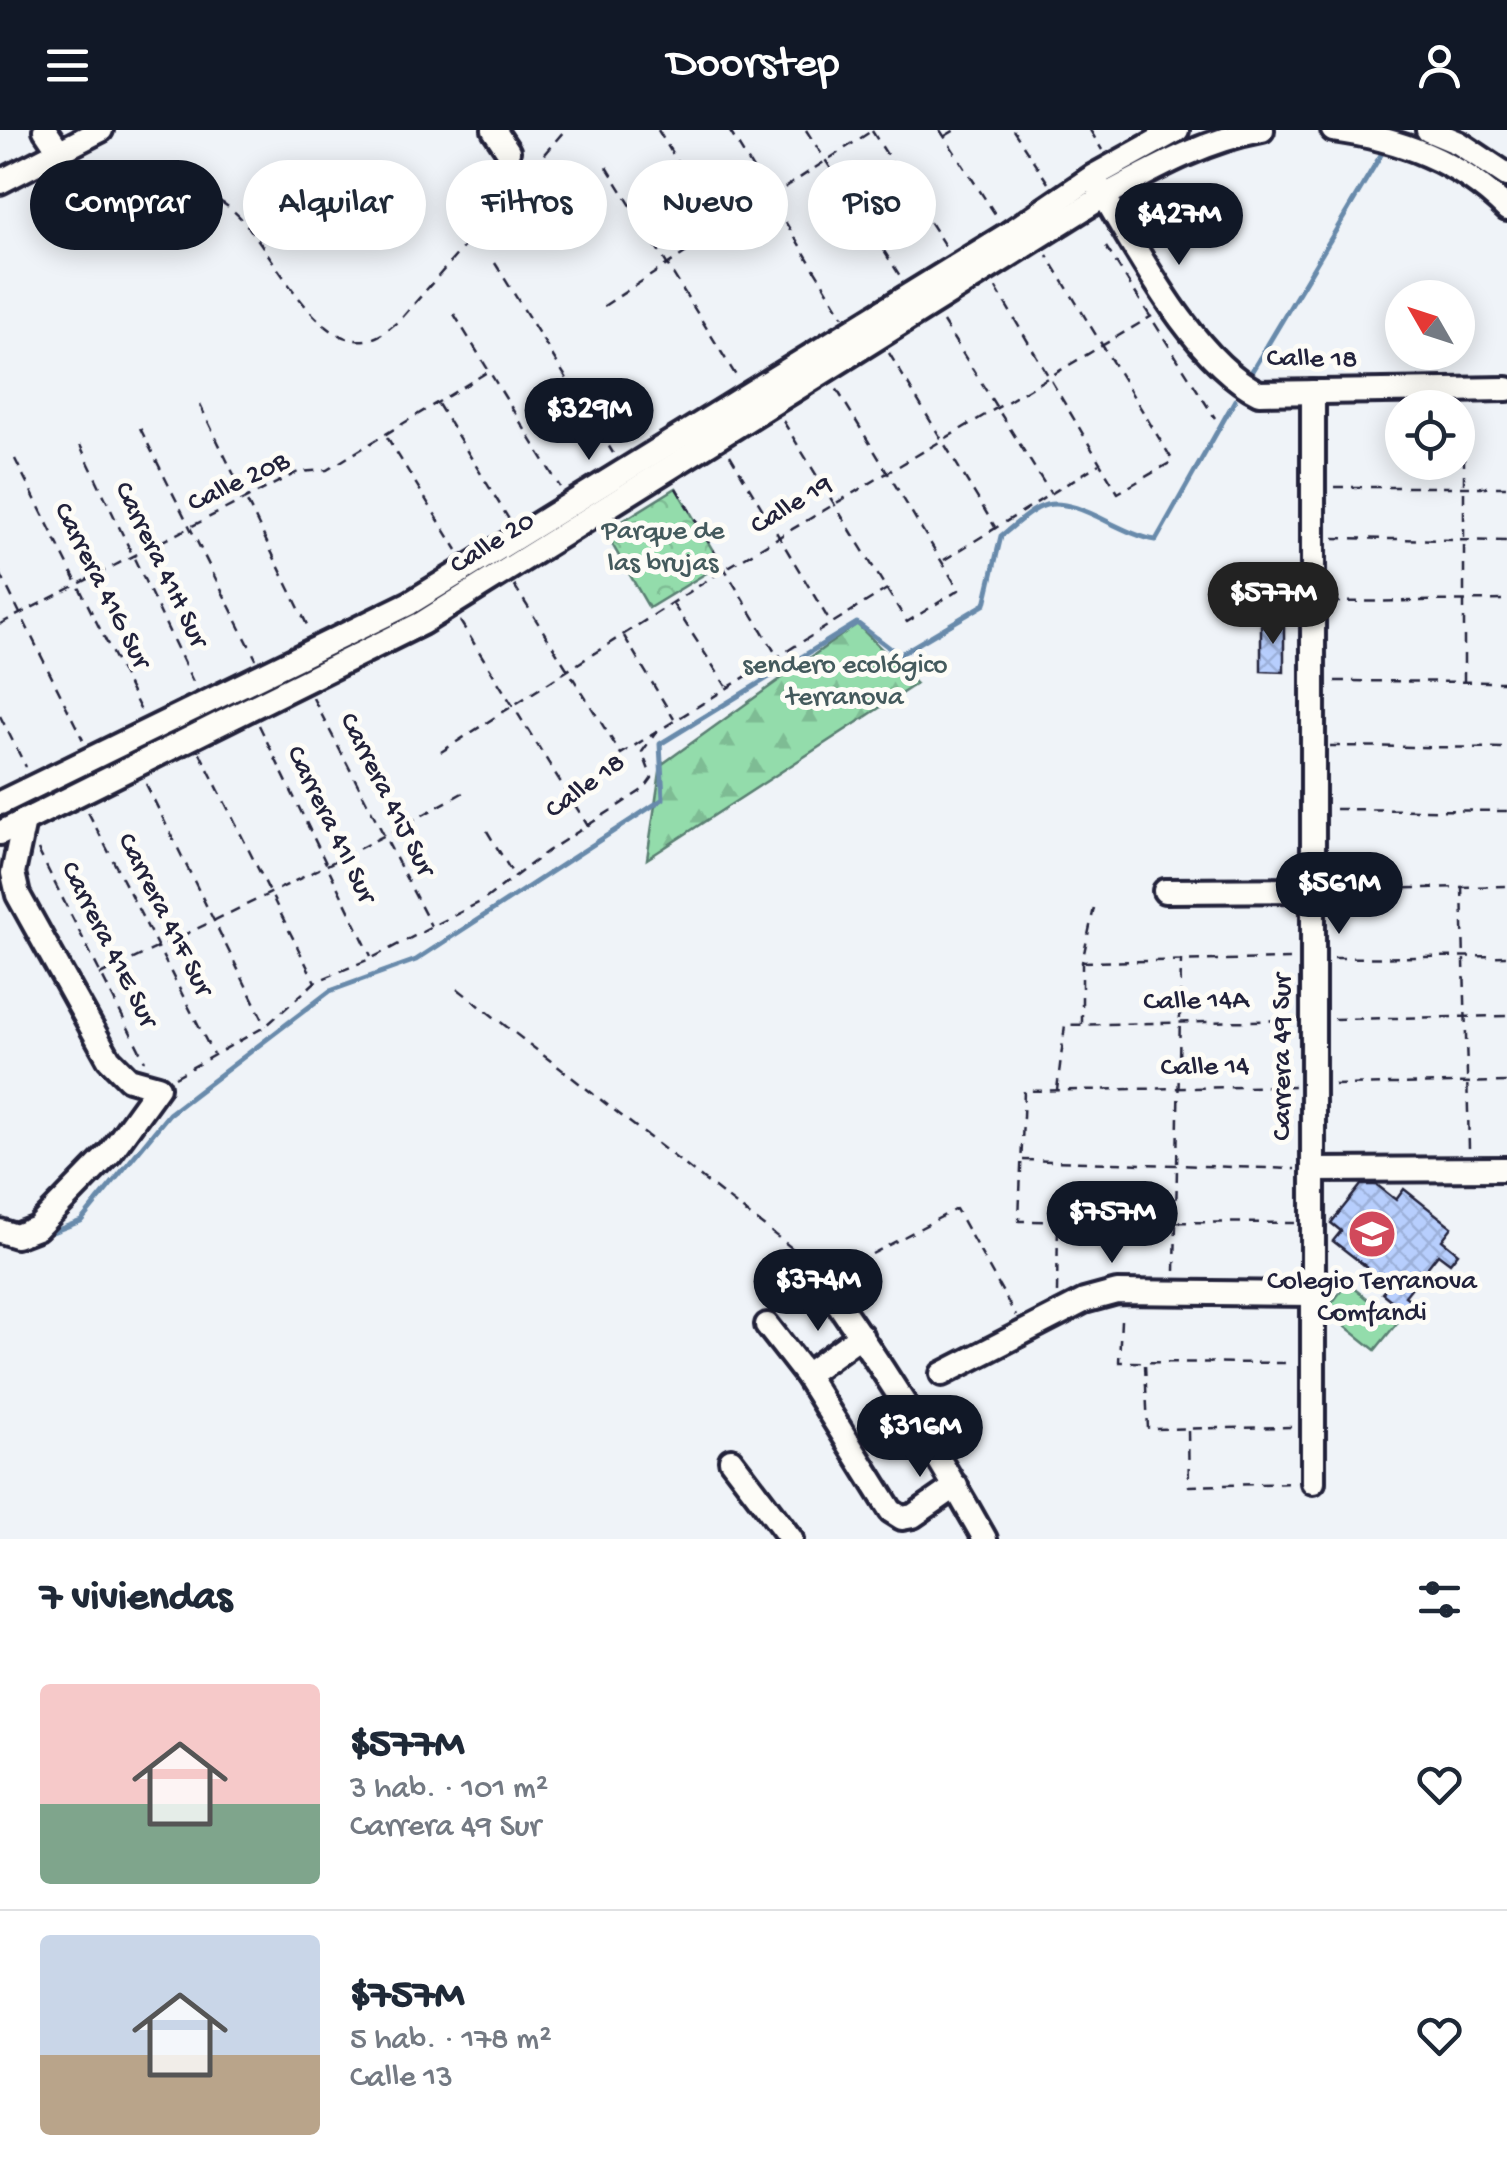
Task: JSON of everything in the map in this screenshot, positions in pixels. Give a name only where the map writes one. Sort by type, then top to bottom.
[{"type":"street","points":[[45,130],[59,160]]},
{"type":"street","points":[[63,160],[101,130]]},
{"type":"street","points":[[494,130],[508,150]]},
{"type":"street","name":"Calle 20","points":[[0,803],[410,603],[852,330],[1036,238],[1103,179],[1177,130]]},
{"type":"street","name":"Calle 20","points":[[0,833],[379,647],[450,606],[878,336],[957,264],[1059,200],[1103,179],[1229,136],[1262,130]]},
{"type":"street","points":[[1333,130],[1455,153],[1507,176]]},
{"type":"street","points":[[1428,130],[1507,209]]},
{"type":"street","points":[[3,174],[30,168]]},
{"type":"street","points":[[1103,179],[1171,304]]},
{"type":"street","name":"Calle 18","points":[[1171,304],[1238,382],[1259,393],[1385,391]]},
{"type":"street","name":"Calle 18","points":[[1464,390],[1507,389]]},
{"type":"street","name":"Carrera 49 Sur","points":[[1313,392],[1313,1482]]},
{"type":"street","points":[[0,1231],[16,1236],[37,1228],[111,1152],[158,1087],[130,1079],[109,1059],[18,895],[14,874],[24,822]]},
{"type":"street","points":[[1165,891],[1312,890]]},
{"type":"street","points":[[1313,1170],[1507,1169]]},
{"type":"street","points":[[810,1263],[861,1335],[985,1539]]},
{"type":"street","points":[[942,1374],[1084,1301],[1117,1292],[1313,1294]]},
{"type":"street","points":[[767,1324],[806,1375],[891,1510],[902,1518],[913,1516],[956,1486]]},
{"type":"street","points":[[806,1375],[861,1335]]},
{"type":"street","points":[[732,1460],[792,1539]]},
{"type":"path","points":[[223,204],[252,230],[324,328],[353,341],[376,337],[400,320],[565,130]]},
{"type":"path","points":[[658,130],[676,160]]},
{"type":"path","points":[[729,130],[747,160]]},
{"type":"path","points":[[806,130],[825,160]]},
{"type":"path","points":[[827,160],[872,130],[957,264]]},
{"type":"path","points":[[940,130],[1008,234]]},
{"type":"path","points":[[944,137],[954,130]]},
{"type":"path","points":[[1013,130],[1059,200]]},
{"type":"path","points":[[1090,130],[1103,179]]},
{"type":"path","points":[[607,167],[748,394]]},
{"type":"path","points":[[788,226],[852,330]]},
{"type":"path","points":[[996,288],[1118,493],[1173,461],[1036,238]]},
{"type":"path","points":[[1106,247],[1215,418]]},
{"type":"path","points":[[604,306],[688,250]]},
{"type":"path","points":[[888,250],[1051,494]]},
{"type":"path","points":[[495,264],[624,471]]},
{"type":"path","name":"Calle 19","points":[[441,752],[724,569],[1171,304]]},
{"type":"path","points":[[454,314],[571,505]]},
{"type":"path","points":[[878,336],[995,527]]},
{"type":"path","points":[[772,403],[907,622],[958,590],[825,370]]},
{"type":"path","name":"Calle 20B","points":[[0,624],[298,472],[327,470],[489,371]]},
{"type":"path","points":[[437,403],[520,537]]},
{"type":"path","points":[[200,406],[318,648]]},
{"type":"path","points":[[140,428],[264,674]]},
{"type":"path","points":[[386,436],[468,569]]},
{"type":"path","points":[[719,436],[830,622]]},
{"type":"path","name":"Carrera 41H Sur","points":[[80,445],[204,703]]},
{"type":"path","name":"Carrera 41G Sur","points":[[15,460],[150,730]]},
{"type":"path","points":[[942,562],[1100,464]]},
{"type":"path","points":[[1464,480],[1464,682]]},
{"type":"path","points":[[1313,488],[1507,487]]},
{"type":"path","points":[[676,488],[776,656]]},
{"type":"path","points":[[1313,538],[1507,541]]},
{"type":"path","points":[[506,571],[621,754],[888,589]]},
{"type":"path","points":[[0,573],[92,759]]},
{"type":"path","points":[[1313,602],[1507,600]]},
{"type":"path","points":[[672,603],[727,687]]},
{"type":"path","points":[[450,606],[589,828]]},
{"type":"path","points":[[623,634],[674,720]]},
{"type":"path","points":[[1313,680],[1507,682]]},
{"type":"path","name":"Carrera 41J Sur","points":[[306,683],[431,926]]},
{"type":"path","name":"Carrera 41I Sur","points":[[252,710],[372,958]]},
{"type":"path","points":[[0,716],[36,786]]},
{"type":"path","name":"Calle 18","points":[[158,1087],[266,1026],[315,982],[372,958],[484,900],[644,789],[652,778],[642,752],[657,731]]},
{"type":"path","points":[[193,738],[315,982]]},
{"type":"path","points":[[1313,746],[1507,748]]},
{"type":"path","points":[[136,764],[266,1026]]},
{"type":"path","points":[[99,976],[385,837],[464,792]]},
{"type":"path","name":"Carrera 41F Sur","points":[[78,794],[213,1055]]},
{"type":"path","points":[[1313,809],[1507,811]]},
{"type":"path","name":"Carrera 41E Sur","points":[[24,822],[158,1087]]},
{"type":"path","points":[[488,831],[514,877]]},
{"type":"path","points":[[1312,890],[1507,886]]},
{"type":"path","points":[[1462,887],[1470,1169]]},
{"type":"path","points":[[1082,1024],[1082,962],[1094,908]]},
{"type":"path","points":[[1174,1292],[1180,960]]},
{"type":"path","points":[[458,989],[810,1263]]},
{"type":"path","name":"Calle 14A","points":[[1058,1090],[1065,1025],[1507,1016]]},
{"type":"path","name":"Calle 14","points":[[1021,1160],[1024,1091],[1507,1082]]},
{"type":"path","points":[[1313,1170],[1021,1160],[1019,1221],[1313,1223]]},
{"type":"path","points":[[872,1254],[956,1209],[1024,1330]]},
{"type":"path","points":[[1057,1314],[1058,1222]]},
{"type":"path","points":[[1121,1320],[1119,1362],[1313,1363]]},
{"type":"path","points":[[1146,1364],[1148,1429],[1313,1426]]},
{"type":"path","points":[[1188,1429],[1189,1486],[1313,1482]]},
{"type":"green space","name":"Parque de las brujas","points":[[676,488],[721,564],[649,608],[605,532]]},
{"type":"green space","name":"sendero ecológico terranova","points":[[857,624],[916,684],[647,859],[661,765]]},
{"type":"green space","points":[[1347,1283],[1397,1323],[1375,1350],[1326,1311]]},
{"type":"building","points":[[1284,622],[1284,672],[1261,671],[1261,625]]},
{"type":"building","points":[[1361,1185],[1377,1185],[1396,1200],[1404,1189],[1452,1227],[1442,1240],[1458,1253],[1450,1263],[1438,1254],[1405,1296],[1414,1303],[1407,1313],[1382,1293],[1388,1286],[1382,1279],[1333,1241],[1341,1231],[1331,1223]]},
{"type":"waterway","points":[[1249,376],[1382,153]]},
{"type":"waterway","points":[[42,1236],[81,1221],[169,1114],[330,991],[416,960],[663,799],[660,744],[857,623],[899,655],[985,604],[1001,536],[1040,507],[1071,506],[1156,540],[1235,400]]},
{"type":"place","name":"Colegio Terranova Comfandi","points":[[1372,1234]]}]
